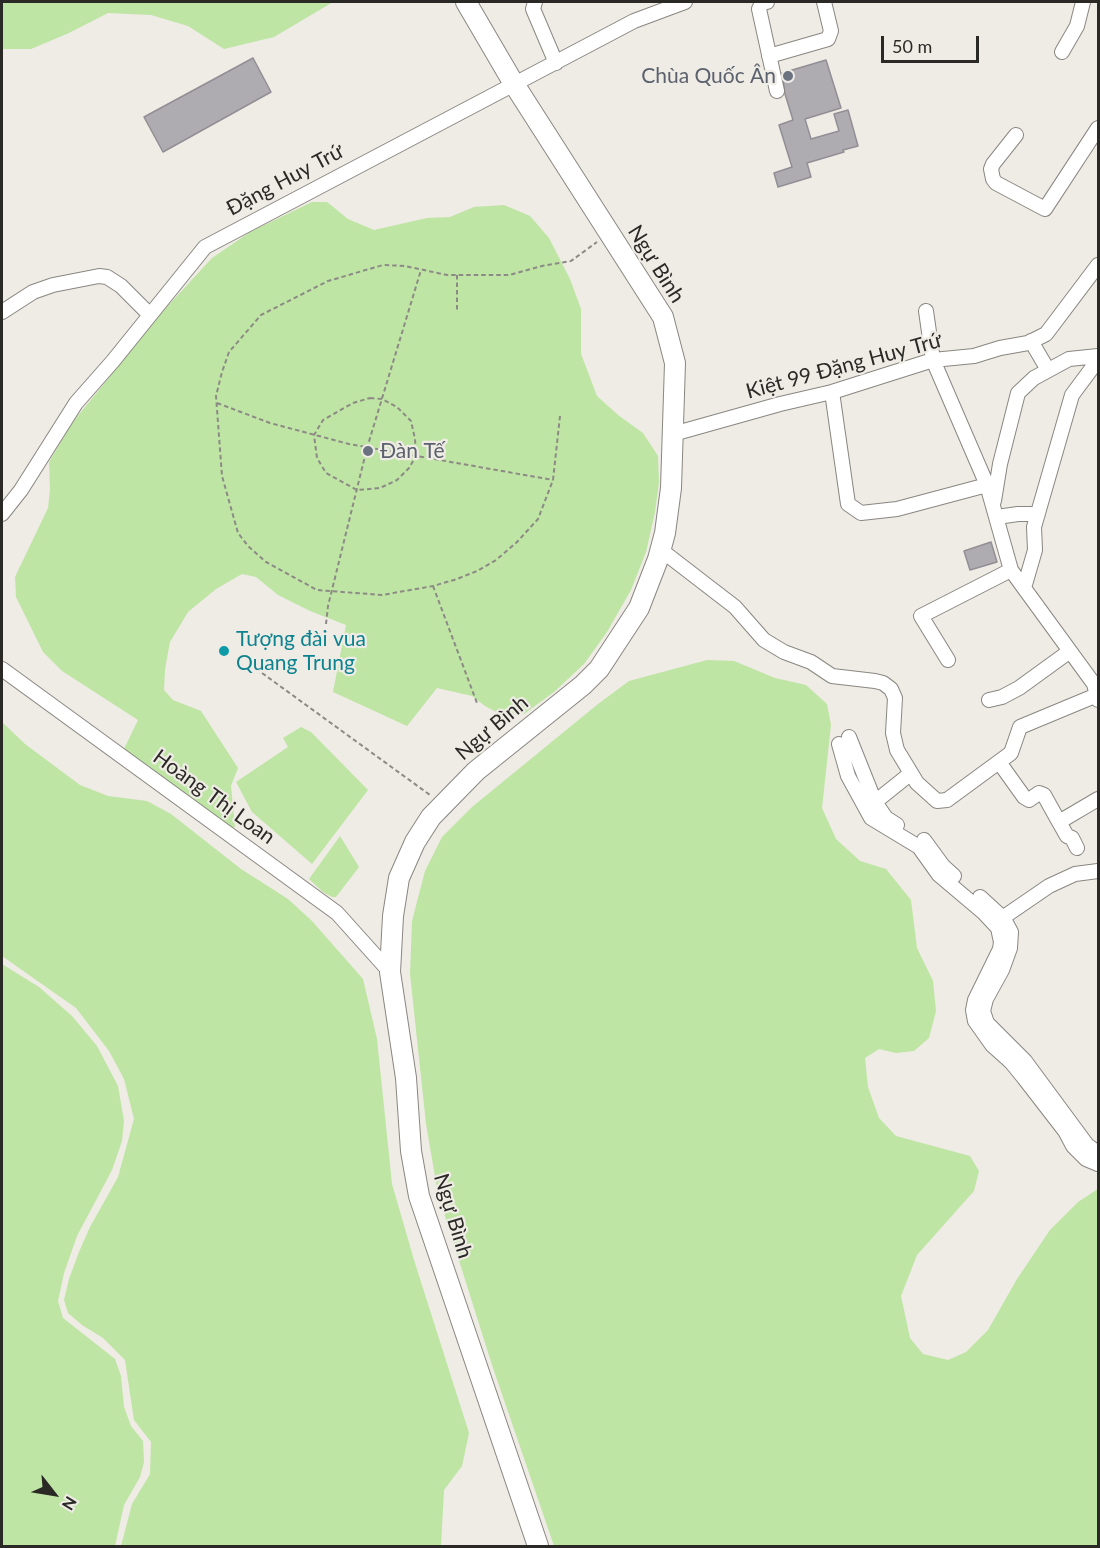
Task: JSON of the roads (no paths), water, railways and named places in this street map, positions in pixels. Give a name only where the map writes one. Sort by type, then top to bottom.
[{"type":"highway","name":"Ngự Bình","points":[[466,2],[514,84],[663,317],[675,363],[671,488],[665,533],[639,608],[599,669],[583,685],[476,771],[431,817],[415,842],[399,878],[393,916],[390,972],[406,1078],[411,1151],[419,1197],[538,1546]]},
{"type":"street","points":[[535,2],[533,9],[556,63]]},
{"type":"street","name":"Đặng Huy Trứ","points":[[2,514],[21,490],[76,403],[205,247],[634,21],[686,2]]},
{"type":"street","points":[[767,2],[762,3],[759,9],[777,91]]},
{"type":"street","points":[[769,56],[828,39],[831,32],[824,2]]},
{"type":"street","points":[[1062,52],[1077,26],[1083,2]]},
{"type":"street","points":[[1016,135],[993,164],[991,174],[996,183],[1045,209],[1098,128]]},
{"type":"street","name":"Kiệt 99 Đặng Huy Trứ","points":[[673,434],[832,392],[933,360],[974,356],[1032,341],[1046,334],[1098,265]]},
{"type":"street","points":[[2,312],[33,292],[53,285],[99,276],[108,277],[121,286],[150,315]]},
{"type":"street","points":[[660,550],[735,607],[764,640],[784,652],[811,662],[832,676],[875,681],[891,689],[896,706],[893,733],[897,750],[917,783],[938,801],[942,802],[1011,753],[1020,727],[1097,690],[1011,570],[994,503],[933,360],[926,311]]},
{"type":"street","points":[[1032,341],[1048,370]]},
{"type":"street","points":[[994,503],[1000,464],[1018,393],[1034,378],[1069,358],[1098,358]]},
{"type":"street","points":[[1024,588],[1035,550],[1034,527],[1072,394],[1098,358]]},
{"type":"street","points":[[832,392],[848,504],[861,513],[897,508],[987,485]]},
{"type":"street","points":[[997,517],[1038,514]]},
{"type":"street","points":[[948,660],[921,616],[1011,570]]},
{"type":"street","points":[[990,700],[1002,697],[1018,688],[1070,651]]},
{"type":"street","name":"Hoàng Thị Loan","points":[[2,669],[337,913],[390,972]]},
{"type":"street","points":[[844,741],[848,776],[870,806],[891,822],[927,843],[943,866],[1011,932],[1010,948],[1002,970],[986,999],[983,1011],[987,1023],[1025,1061],[1052,1105],[1073,1146],[1086,1159],[1098,1164]]},
{"type":"street","points":[[999,762],[1024,797],[1029,800],[1039,793],[1044,795],[1067,836],[1072,838],[1077,848]]},
{"type":"street","points":[[870,806],[910,774]]},
{"type":"street","points":[[1059,822],[1098,799]]},
{"type":"street","points":[[998,921],[1049,886],[1075,874],[1098,871]]},
{"type":"street","points":[[1052,1105],[1087,1145],[1098,1153]]},
{"type":"place","name":"Chùa Quốc Ân","points":[[788,76]]},
{"type":"place","name":"Đàn Tế","points":[[368,451]]},
{"type":"place","name":"Tượng đài vua Quang Trung","points":[[224,651]]}]
